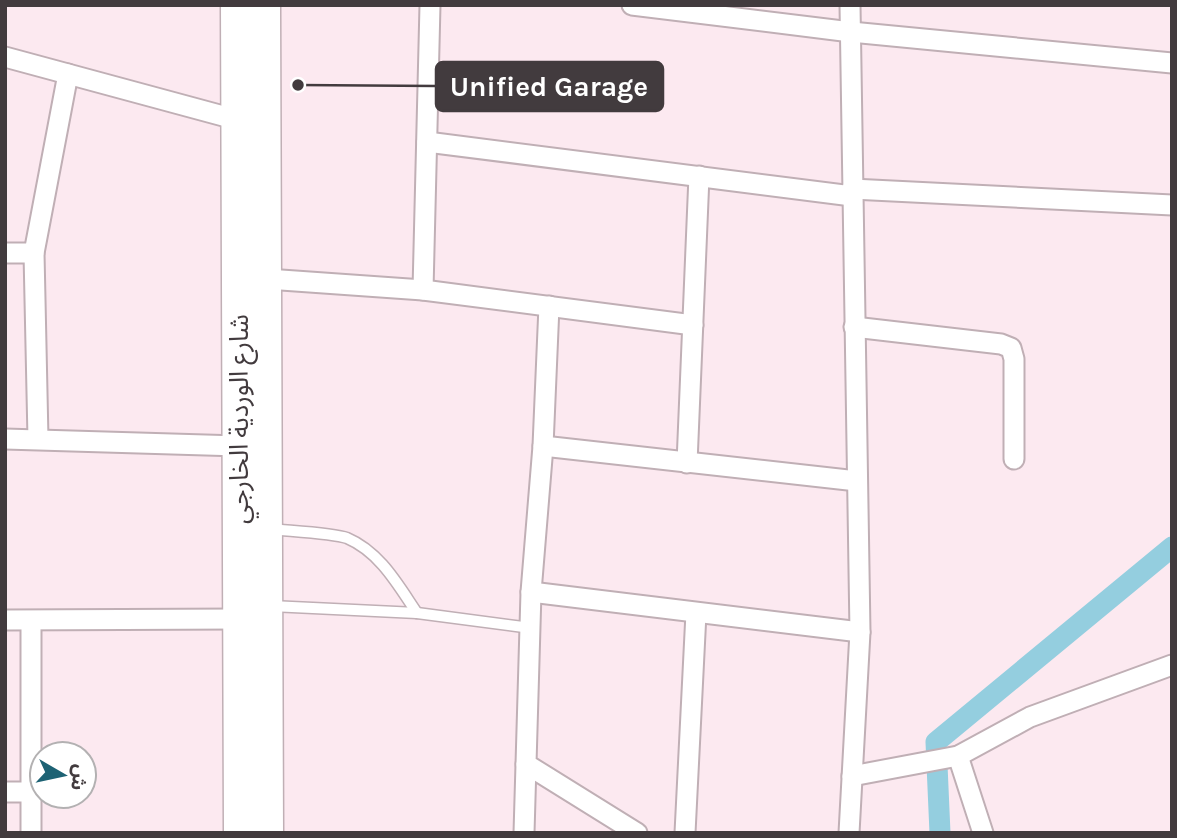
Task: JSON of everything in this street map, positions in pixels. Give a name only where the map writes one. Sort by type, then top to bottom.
[{"type":"main road","name":"شارع الوردية الخارجي","points":[[236,5],[240,619],[254,675]]},
{"type":"main road","name":"شارع الوردية الخارجي","points":[[239,833],[253,792],[254,675],[267,606],[265,5]]},
{"type":"main road","name":"شارع الوردية الخارجي","points":[[253,792],[268,833]]},
{"type":"street","points":[[423,290],[430,5]]},
{"type":"street","points":[[632,5],[851,32],[1172,63]]},
{"type":"street","points":[[849,833],[860,632],[850,5]]},
{"type":"street","points":[[5,57],[238,120]]},
{"type":"street","points":[[38,439],[34,253],[68,74]]},
{"type":"street","points":[[427,142],[852,193],[1172,205]]},
{"type":"street","points":[[687,463],[699,176]]},
{"type":"street","points":[[5,253],[34,253]]},
{"type":"street","points":[[267,279],[423,290],[693,325]]},
{"type":"street","points":[[524,833],[531,592],[543,446],[549,306]]},
{"type":"street","points":[[854,327],[1000,344],[1011,348],[1014,359],[1014,459]]},
{"type":"street","points":[[5,439],[239,446]]},
{"type":"street","points":[[543,446],[857,481]]},
{"type":"street","points":[[531,592],[860,632]]},
{"type":"street","points":[[685,833],[696,614]]},
{"type":"street","points":[[5,620],[240,619]]},
{"type":"street","points":[[31,621],[32,740]]},
{"type":"street","points":[[852,776],[958,756],[1030,717],[1172,665]]},
{"type":"street","points":[[958,756],[984,833]]},
{"type":"street","points":[[526,764],[637,833]]},
{"type":"street","points":[[5,792],[28,792]]},
{"type":"street","points":[[32,810],[32,833]]},
{"type":"lane","points":[[267,529],[346,538],[368,551],[390,573],[417,613]]},
{"type":"lane","points":[[267,606],[417,613],[531,628]]},
{"type":"waterway","points":[[940,833],[936,742],[1172,547]]},
{"type":"place","name":"Unified Garage","points":[[298,85]]}]
